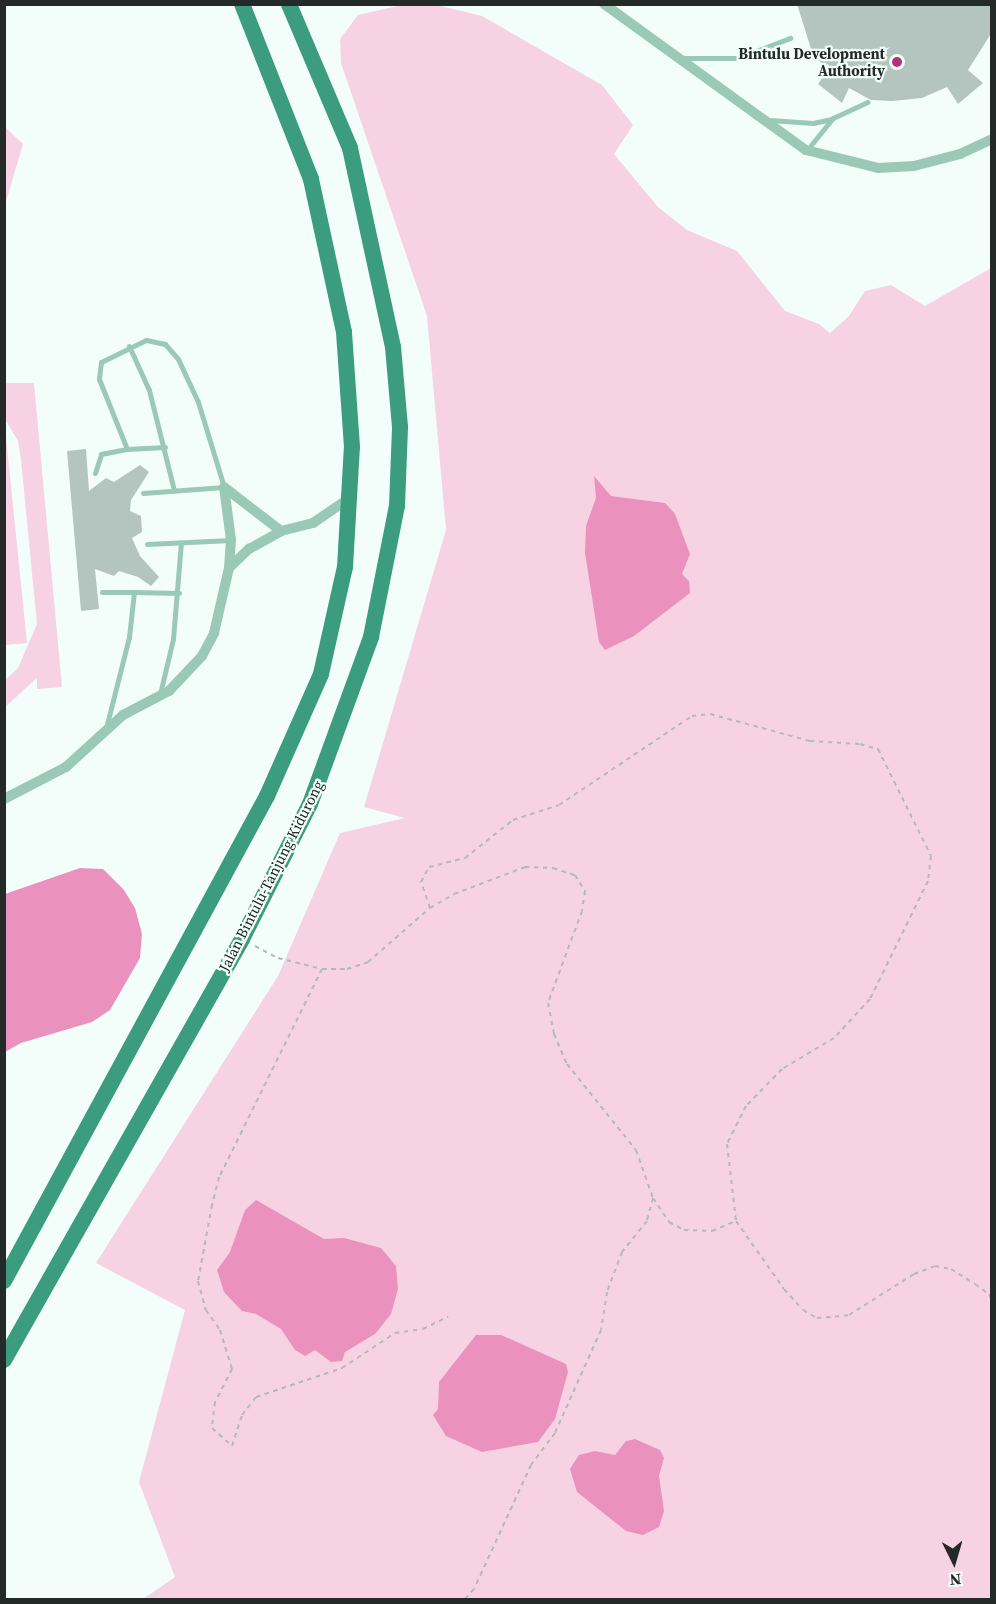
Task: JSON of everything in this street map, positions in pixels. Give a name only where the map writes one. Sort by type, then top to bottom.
[{"type":"main road","points":[[4,1281],[267,796],[321,674],[345,567],[352,447],[344,332],[311,179],[243,4]]},
{"type":"main road","name":"Jalan Bintulu-Tanjung Kidurong","points":[[4,1360],[242,939],[310,804],[355,688],[371,637],[397,506],[400,427],[393,347],[350,148],[289,4]]},
{"type":"street","points":[[603,4],[806,150],[878,168],[914,166],[960,154],[992,139]]},
{"type":"street","points":[[224,487],[281,531]]},
{"type":"street","points":[[4,799],[66,767],[106,728],[123,715],[159,698],[202,656],[214,633],[229,568],[231,540],[224,487]]},
{"type":"street","points":[[229,568],[249,549],[281,531],[313,523],[348,499]]},
{"type":"lane","points":[[676,58],[738,58],[790,38]]},
{"type":"lane","points":[[767,120],[813,123],[833,118],[867,102]]},
{"type":"lane","points":[[811,145],[833,118]]},
{"type":"lane","points":[[127,449],[99,371],[101,362],[129,346],[146,340],[165,344],[178,359],[198,402],[224,487],[143,492]]},
{"type":"lane","points":[[129,346],[149,390],[174,490]]},
{"type":"lane","points":[[95,472],[101,454],[127,449],[165,447]]},
{"type":"lane","points":[[147,544],[231,540]]},
{"type":"lane","points":[[159,698],[173,639],[179,593],[181,542]]},
{"type":"lane","points":[[102,592],[179,593]]},
{"type":"lane","points":[[106,728],[129,637],[134,592]]},
{"type":"path","points":[[430,908],[422,882],[429,867],[465,858],[513,820],[559,805],[692,716],[710,714],[810,741],[860,744],[878,749],[931,856],[927,881],[870,999],[834,1038],[782,1069],[746,1106],[727,1144],[736,1221],[784,1289],[803,1310],[817,1318],[849,1315],[914,1274],[935,1266],[951,1269],[989,1294],[992,1301]]},
{"type":"path","points":[[242,939],[278,958],[322,969],[347,969],[368,962],[430,908],[454,894],[525,867],[553,868],[575,875],[585,891],[584,901],[548,1003],[554,1034],[567,1064],[636,1150],[653,1198],[669,1222],[684,1230],[712,1230],[736,1221]]},
{"type":"path","points":[[322,969],[219,1177],[212,1205],[198,1281],[206,1310],[220,1330],[232,1369],[215,1402],[212,1428],[232,1446],[242,1415],[256,1396],[342,1368],[395,1333],[423,1329],[448,1317]]},
{"type":"path","points":[[464,1599],[474,1589],[531,1465],[555,1433],[601,1330],[607,1292],[622,1252],[648,1221],[653,1198]]},
{"type":"shaded area","points":[[432,4],[482,16],[602,85],[633,125],[614,154],[658,207],[687,230],[737,251],[785,311],[819,324],[830,333],[849,316],[865,291],[891,285],[925,306],[991,268],[991,1599],[143,1599],[175,1577],[139,1482],[185,1310],[96,1263],[278,976],[340,833],[405,818],[364,807],[446,530],[427,316],[341,63],[340,39],[358,15],[402,5]]},
{"type":"shaded area","points":[[5,127],[23,144],[5,205]]},
{"type":"shaded area","points":[[5,383],[34,383],[62,687],[37,689],[37,678],[5,707],[5,680],[18,668],[37,624],[21,460],[18,441],[5,419]]},
{"type":"shaded area","points":[[4,427],[27,643],[5,645]]},
{"type":"shaded area","points":[[594,476],[611,496],[665,503],[675,514],[690,554],[682,574],[689,581],[690,593],[634,636],[605,650],[599,642],[585,553],[586,526],[596,498]]},
{"type":"shaded area","points":[[80,868],[103,869],[124,890],[135,908],[142,934],[140,958],[110,1010],[92,1022],[21,1043],[5,1052],[5,894]]},
{"type":"shaded area","points":[[256,1200],[324,1239],[344,1238],[381,1248],[396,1266],[398,1289],[391,1314],[375,1334],[345,1352],[342,1361],[331,1362],[315,1350],[305,1356],[295,1350],[281,1329],[256,1314],[242,1311],[224,1292],[217,1270],[230,1252],[245,1210]]},
{"type":"shaded area","points":[[476,1335],[501,1335],[566,1364],[568,1372],[555,1419],[538,1442],[482,1452],[446,1436],[433,1415],[438,1409],[439,1382]]},
{"type":"shaded area","points":[[635,1439],[660,1450],[664,1458],[659,1476],[664,1511],[659,1527],[643,1535],[626,1531],[577,1492],[570,1469],[579,1455],[595,1451],[615,1455],[626,1441]]},
{"type":"building","name":"Bintulu Development Authority","points":[[797,4],[992,4],[992,32],[968,70],[983,83],[958,104],[947,87],[922,98],[892,101],[871,100],[849,88],[842,103],[818,84],[827,71],[811,49]]},
{"type":"building","points":[[86,449],[89,491],[106,478],[114,482],[140,465],[149,472],[131,500],[130,511],[141,516],[142,532],[132,538],[140,556],[159,577],[151,586],[138,577],[119,571],[114,576],[95,569],[99,609],[81,611],[67,451]]},
{"type":"place","name":"Bintulu Development Authority","points":[[897,62]]}]
